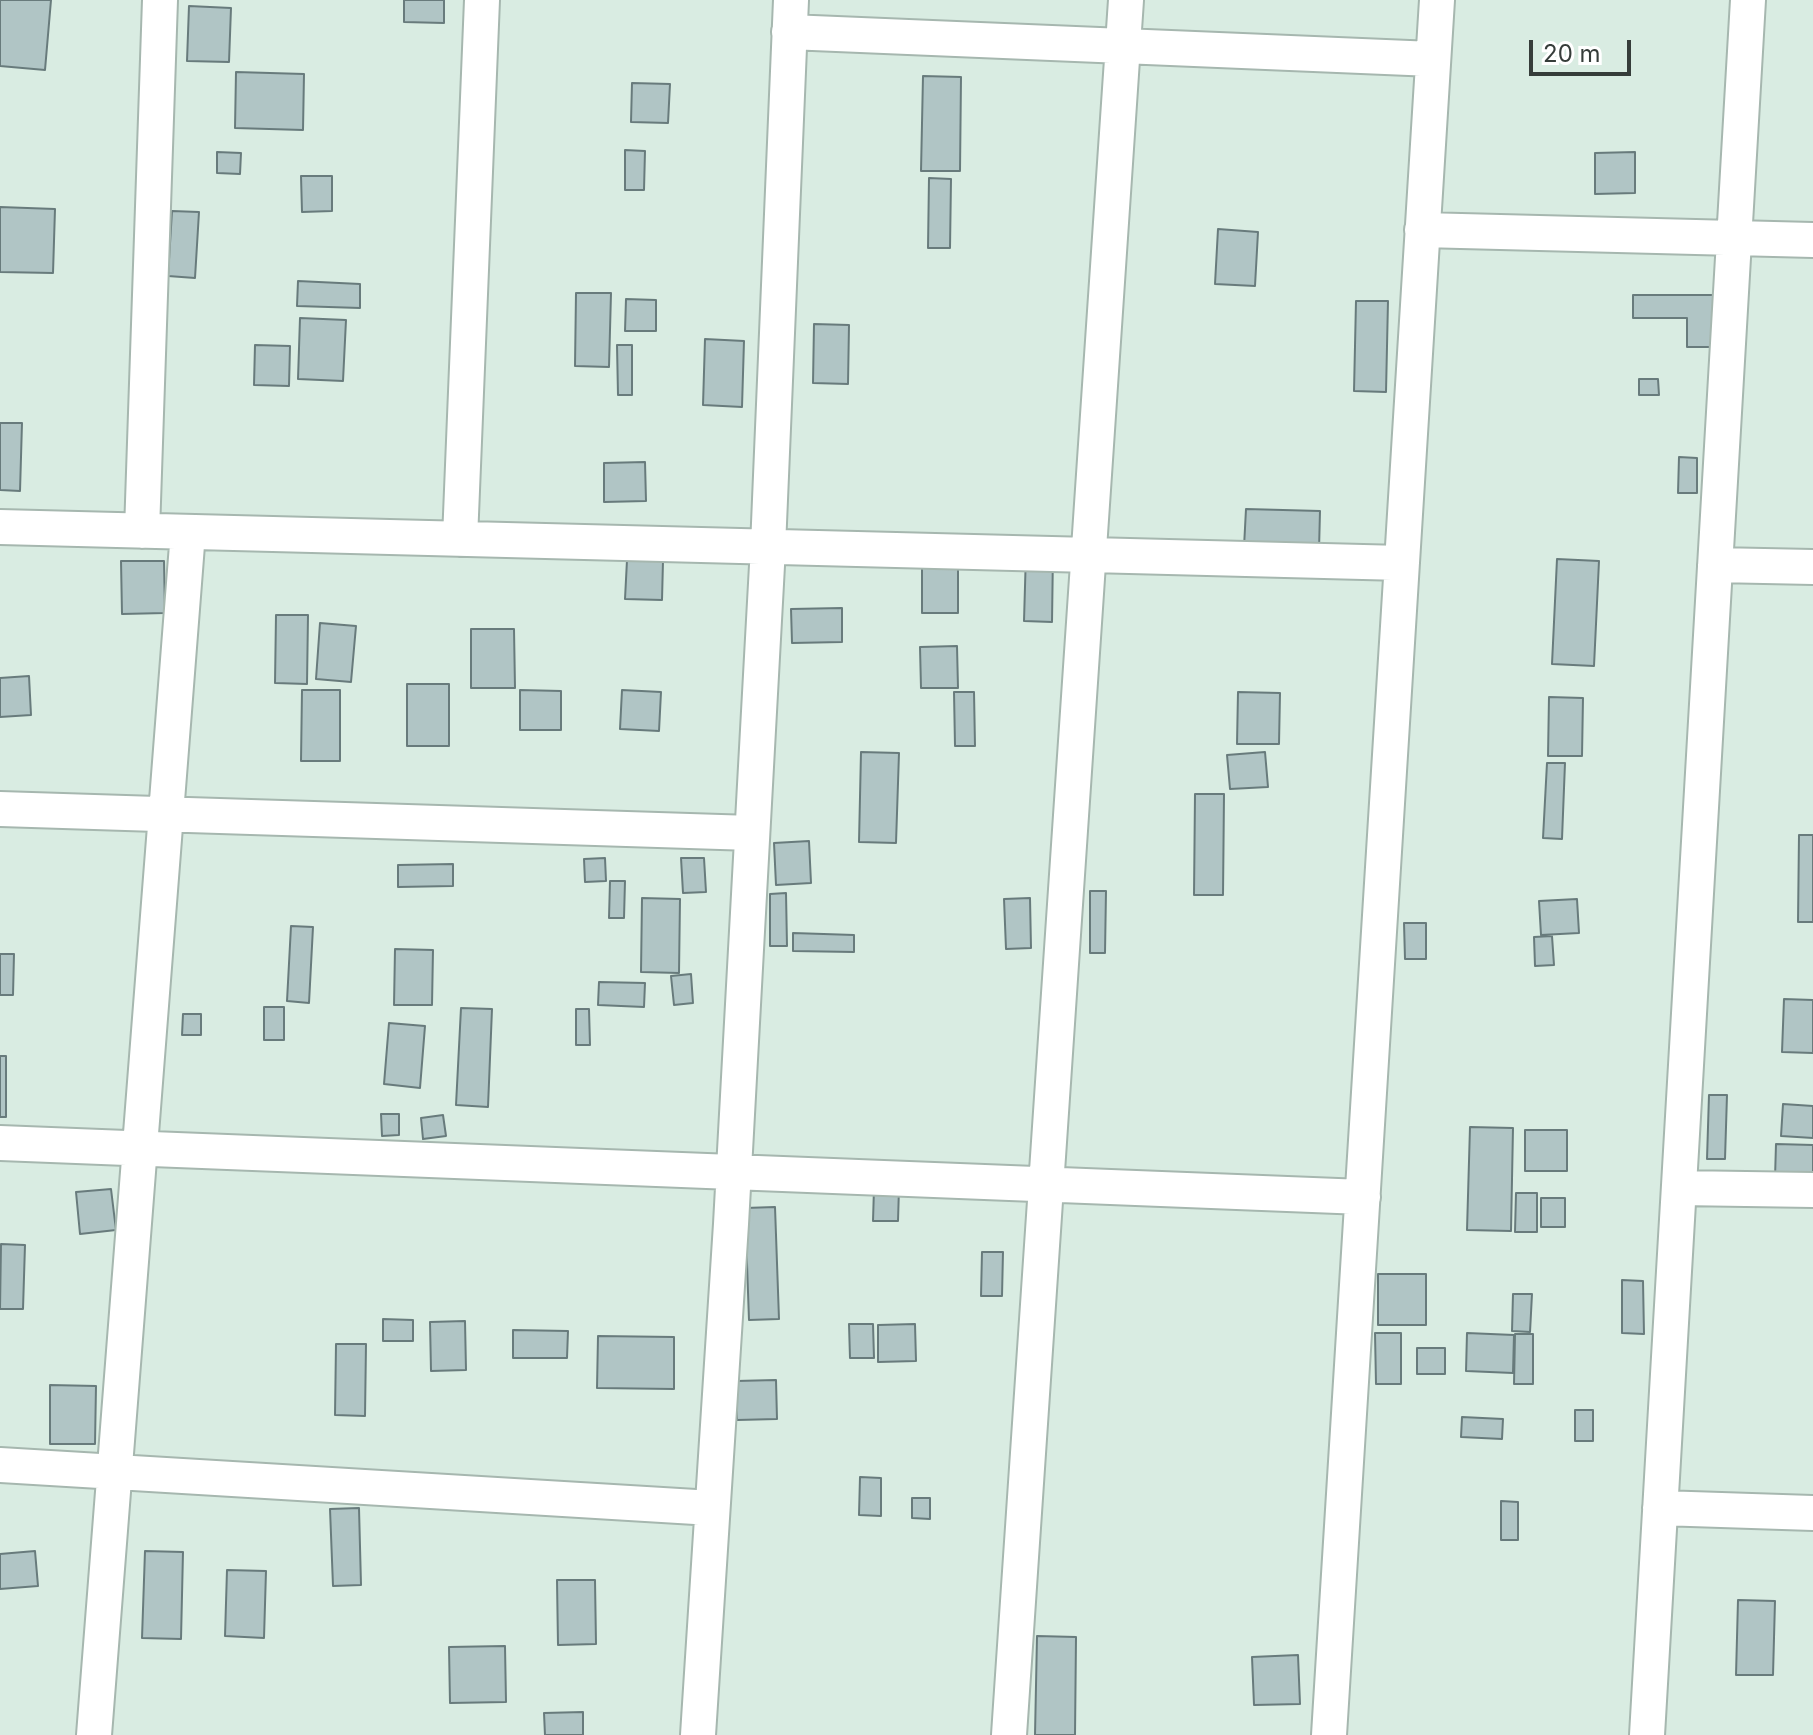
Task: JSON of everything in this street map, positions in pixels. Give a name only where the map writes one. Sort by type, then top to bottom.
[{"type":"street","points":[[142,531],[160,0]]},
{"type":"street","points":[[460,539],[482,0]]},
{"type":"street","points":[[1009,1735],[1126,0]]},
{"type":"street","points":[[1329,1735],[1437,0]]},
{"type":"street","points":[[1647,1735],[1748,0]]},
{"type":"street","points":[[698,1735],[734,1172],[768,547],[790,16],[1123,47],[1433,59]]},
{"type":"street","points":[[1422,230],[1813,240]]},
{"type":"street","points":[[0,527],[1402,563]]},
{"type":"street","points":[[94,1735],[188,532]]},
{"type":"street","points":[[1715,565],[1813,567]]},
{"type":"street","points":[[0,809],[752,833]]},
{"type":"street","points":[[0,1143],[1363,1197]]},
{"type":"street","points":[[1679,1188],[1813,1190]]},
{"type":"street","points":[[0,1465],[712,1508]]},
{"type":"street","points":[[1660,1508],[1813,1513]]},
{"type":"building","points":[[0,0],[51,0],[45,70],[0,66]]},
{"type":"building","points":[[404,0],[444,0],[444,23],[404,22]]},
{"type":"building","points":[[189,6],[231,8],[229,62],[187,61]]},
{"type":"building","points":[[236,72],[304,74],[303,130],[235,128]]},
{"type":"building","points":[[923,76],[961,77],[960,171],[921,171]]},
{"type":"building","points":[[632,83],[670,84],[668,123],[631,122]]},
{"type":"building","points":[[625,150],[645,151],[644,190],[625,190]]},
{"type":"building","points":[[217,152],[241,153],[240,174],[217,173]]},
{"type":"building","points":[[1635,152],[1635,193],[1595,194],[1595,153]]},
{"type":"building","points":[[301,176],[332,176],[332,211],[302,212]]},
{"type":"building","points":[[929,178],[951,179],[950,248],[928,248]]},
{"type":"building","points":[[0,207],[55,209],[53,273],[0,272]]},
{"type":"building","points":[[172,211],[199,212],[195,278],[168,276]]},
{"type":"building","points":[[1218,229],[1258,232],[1255,286],[1215,284]]},
{"type":"building","points":[[298,281],[360,284],[360,308],[297,306]]},
{"type":"building","points":[[576,293],[611,293],[609,367],[575,366]]},
{"type":"building","points":[[1633,295],[1713,295],[1713,347],[1687,347],[1687,318],[1633,318]]},
{"type":"building","points":[[626,299],[656,300],[656,331],[625,331]]},
{"type":"building","points":[[1356,301],[1388,301],[1386,392],[1354,391]]},
{"type":"building","points":[[300,318],[346,320],[343,381],[298,379]]},
{"type":"building","points":[[814,324],[849,325],[848,384],[813,383]]},
{"type":"building","points":[[705,339],[744,341],[742,407],[703,405]]},
{"type":"building","points":[[255,345],[290,346],[289,386],[254,385]]},
{"type":"building","points":[[617,345],[632,345],[632,395],[618,395]]},
{"type":"building","points":[[1639,379],[1658,379],[1659,395],[1639,395]]},
{"type":"building","points":[[0,423],[22,423],[20,491],[0,490]]},
{"type":"building","points":[[1679,457],[1697,458],[1697,493],[1678,493]]},
{"type":"building","points":[[645,462],[646,501],[604,502],[604,463]]},
{"type":"building","points":[[1246,509],[1320,511],[1319,550],[1244,547]]},
{"type":"building","points":[[1026,552],[1053,552],[1052,622],[1024,621]]},
{"type":"building","points":[[922,553],[958,553],[958,613],[922,613]]},
{"type":"building","points":[[1557,559],[1599,561],[1594,666],[1552,664]]},
{"type":"building","points":[[627,560],[663,561],[662,600],[625,599]]},
{"type":"building","points":[[121,561],[164,561],[165,613],[122,614]]},
{"type":"building","points":[[842,608],[842,642],[792,643],[791,609]]},
{"type":"building","points":[[276,615],[308,615],[307,684],[275,683]]},
{"type":"building","points":[[320,623],[356,626],[351,682],[316,679]]},
{"type":"building","points":[[471,629],[514,629],[515,688],[471,688]]},
{"type":"building","points":[[957,646],[958,688],[921,688],[920,647]]},
{"type":"building","points":[[29,676],[31,715],[0,717],[0,678]]},
{"type":"building","points":[[407,684],[449,684],[449,746],[407,746]]},
{"type":"building","points":[[302,690],[340,690],[340,761],[301,761]]},
{"type":"building","points":[[520,690],[561,691],[561,730],[520,730]]},
{"type":"building","points":[[622,690],[661,692],[659,731],[620,729]]},
{"type":"building","points":[[954,692],[974,692],[975,746],[955,746]]},
{"type":"building","points":[[1238,692],[1280,693],[1279,744],[1237,744]]},
{"type":"building","points":[[1549,697],[1583,698],[1582,756],[1548,756]]},
{"type":"building","points":[[861,752],[899,753],[896,843],[859,842]]},
{"type":"building","points":[[1265,752],[1268,787],[1230,789],[1227,755]]},
{"type":"building","points":[[1547,763],[1565,763],[1562,839],[1543,838]]},
{"type":"building","points":[[1195,794],[1224,794],[1223,895],[1194,895]]},
{"type":"building","points":[[1799,835],[1813,835],[1813,922],[1798,922]]},
{"type":"building","points":[[809,841],[811,883],[776,885],[774,843]]},
{"type":"building","points":[[605,858],[606,881],[585,882],[584,859]]},
{"type":"building","points":[[681,858],[704,858],[706,892],[683,893]]},
{"type":"building","points":[[453,864],[453,886],[398,887],[398,865]]},
{"type":"building","points":[[610,881],[625,881],[624,918],[609,918]]},
{"type":"building","points":[[1090,891],[1106,891],[1105,953],[1090,953]]},
{"type":"building","points":[[786,893],[787,946],[770,946],[770,894]]},
{"type":"building","points":[[642,898],[680,899],[679,973],[641,972]]},
{"type":"building","points":[[1030,898],[1031,948],[1006,949],[1004,899]]},
{"type":"building","points":[[1577,899],[1579,933],[1541,935],[1539,901]]},
{"type":"building","points":[[1404,923],[1426,923],[1426,959],[1405,959]]},
{"type":"building","points":[[291,926],[313,927],[309,1003],[287,1001]]},
{"type":"building","points":[[793,933],[854,935],[854,952],[793,951]]},
{"type":"building","points":[[1552,936],[1554,965],[1535,966],[1534,937]]},
{"type":"building","points":[[395,949],[433,950],[432,1005],[394,1005]]},
{"type":"building","points":[[0,954],[14,954],[13,995],[0,995]]},
{"type":"building","points":[[691,974],[693,1003],[674,1005],[671,976]]},
{"type":"building","points":[[599,982],[645,983],[644,1007],[598,1005]]},
{"type":"building","points":[[1784,999],[1813,1000],[1813,1053],[1782,1052]]},
{"type":"building","points":[[264,1007],[284,1007],[284,1040],[264,1040]]},
{"type":"building","points":[[461,1008],[492,1009],[488,1107],[456,1105]]},
{"type":"building","points":[[576,1009],[589,1009],[590,1045],[576,1045]]},
{"type":"building","points":[[183,1014],[201,1014],[201,1035],[182,1035]]},
{"type":"building","points":[[389,1023],[425,1026],[420,1088],[384,1084]]},
{"type":"building","points":[[0,1056],[6,1056],[6,1117],[0,1117]]},
{"type":"building","points":[[1709,1095],[1727,1095],[1725,1159],[1707,1159]]},
{"type":"building","points":[[1783,1104],[1813,1106],[1813,1138],[1781,1136]]},
{"type":"building","points":[[381,1114],[399,1114],[399,1135],[382,1136]]},
{"type":"building","points":[[443,1115],[446,1136],[423,1139],[421,1118]]},
{"type":"building","points":[[1470,1127],[1513,1128],[1511,1231],[1467,1230]]},
{"type":"building","points":[[1525,1130],[1567,1130],[1567,1171],[1525,1171]]},
{"type":"building","points":[[1776,1144],[1813,1145],[1813,1179],[1775,1178]]},
{"type":"building","points":[[874,1188],[899,1188],[898,1221],[873,1221]]},
{"type":"building","points":[[111,1189],[116,1230],[80,1234],[76,1192]]},
{"type":"building","points":[[1516,1193],[1537,1193],[1537,1232],[1515,1232]]},
{"type":"building","points":[[1541,1198],[1565,1198],[1565,1227],[1541,1227]]},
{"type":"building","points":[[775,1207],[779,1319],[749,1320],[745,1208]]},
{"type":"building","points":[[1,1244],[25,1245],[23,1309],[0,1309]]},
{"type":"building","points":[[982,1252],[1003,1252],[1002,1296],[981,1296]]},
{"type":"building","points":[[1378,1274],[1426,1274],[1426,1325],[1378,1325]]},
{"type":"building","points":[[1622,1280],[1643,1281],[1644,1334],[1622,1333]]},
{"type":"building","points":[[1513,1294],[1532,1294],[1530,1332],[1512,1331]]},
{"type":"building","points":[[383,1319],[413,1320],[413,1341],[383,1341]]},
{"type":"building","points":[[465,1321],[466,1370],[431,1371],[430,1322]]},
{"type":"building","points":[[849,1324],[873,1324],[874,1358],[850,1358]]},
{"type":"building","points":[[915,1324],[916,1361],[878,1362],[878,1325]]},
{"type":"building","points":[[513,1330],[568,1331],[567,1358],[513,1358]]},
{"type":"building","points":[[1375,1333],[1401,1333],[1401,1384],[1376,1384]]},
{"type":"building","points":[[1467,1333],[1514,1335],[1513,1373],[1466,1371]]},
{"type":"building","points":[[1515,1334],[1533,1334],[1533,1384],[1514,1384]]},
{"type":"building","points":[[598,1336],[674,1337],[674,1389],[597,1388]]},
{"type":"building","points":[[336,1344],[366,1344],[365,1416],[335,1415]]},
{"type":"building","points":[[1417,1348],[1445,1348],[1445,1374],[1417,1374]]},
{"type":"building","points":[[776,1380],[777,1419],[737,1420],[736,1381]]},
{"type":"building","points":[[50,1385],[96,1386],[95,1444],[50,1444]]},
{"type":"building","points":[[1575,1410],[1593,1410],[1593,1441],[1575,1441]]},
{"type":"building","points":[[1462,1417],[1503,1419],[1502,1439],[1461,1437]]},
{"type":"building","points":[[860,1477],[881,1478],[881,1516],[859,1515]]},
{"type":"building","points":[[912,1498],[930,1498],[930,1519],[912,1518]]},
{"type":"building","points":[[1501,1501],[1518,1502],[1518,1540],[1501,1540]]},
{"type":"building","points":[[359,1508],[361,1585],[333,1586],[330,1509]]},
{"type":"building","points":[[35,1551],[38,1586],[0,1589],[0,1554]]},
{"type":"building","points":[[145,1551],[183,1552],[181,1639],[142,1638]]},
{"type":"building","points":[[227,1570],[266,1571],[264,1638],[225,1636]]},
{"type":"building","points":[[557,1580],[595,1580],[596,1644],[558,1645]]},
{"type":"building","points":[[1738,1600],[1775,1601],[1773,1675],[1736,1675]]},
{"type":"building","points":[[1037,1636],[1076,1637],[1075,1735],[1035,1735]]},
{"type":"building","points":[[505,1646],[506,1702],[450,1703],[449,1647]]},
{"type":"building","points":[[1298,1655],[1300,1704],[1254,1705],[1252,1657]]},
{"type":"building","points":[[583,1712],[583,1735],[545,1735],[544,1713]]}]
